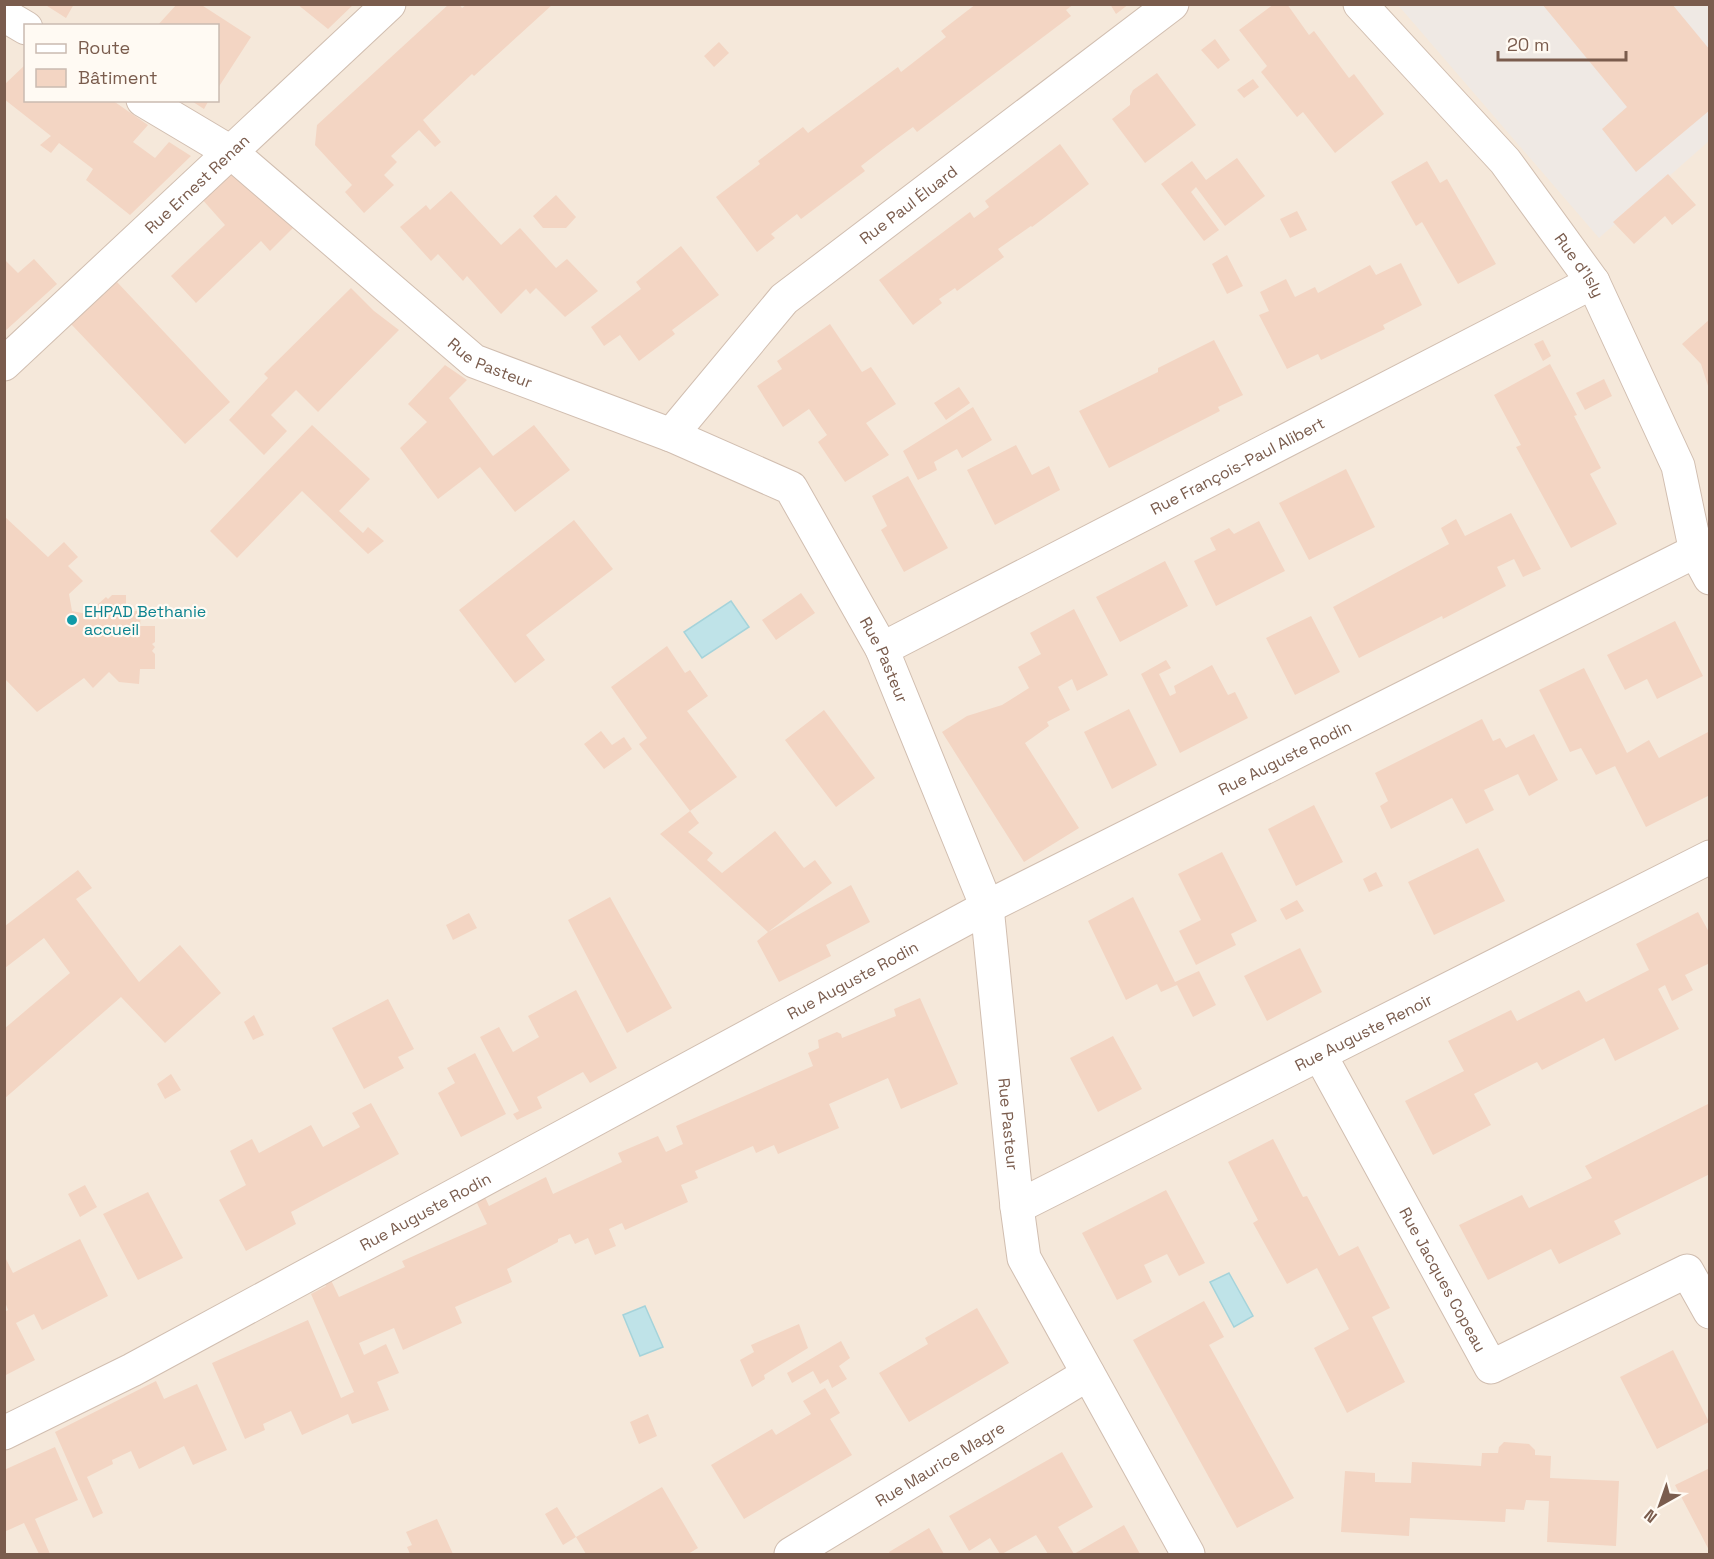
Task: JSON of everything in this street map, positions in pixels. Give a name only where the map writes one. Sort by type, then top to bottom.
[{"type":"street","name":"Rue Ernest Renan","points":[[4,364],[389,4]]},
{"type":"street","name":"Rue Paul Éluard","points":[[671,435],[784,299],[1172,4]]},
{"type":"street","name":"Rue d'Isly","points":[[1360,4],[1504,161],[1593,282],[1678,466],[1705,558]]},
{"type":"street","points":[[4,15],[24,27]]},
{"type":"street","name":"Rue Pasteur","points":[[146,102],[232,153],[474,361],[671,435],[791,488],[882,650],[987,907],[1024,1258],[1188,1554]]},
{"type":"street","name":"Rue François-Paul Alibert","points":[[882,650],[1593,282]]},
{"type":"street","name":"Rue Auguste Rodin","points":[[4,1432],[132,1370],[987,907],[1705,558]]},
{"type":"street","name":"Rue Auguste Renoir","points":[[1017,1207],[1710,857]]},
{"type":"street","name":"Rue Jacques Copeau","points":[[1320,1055],[1491,1367],[1687,1271],[1710,1312]]},
{"type":"street","name":"Rue Maurice Magre","points":[[793,1554],[1088,1374]]},
{"type":"shaded area","points":[[5,5],[1709,5],[1709,1554],[5,1554]]},
{"type":"shaded area","points":[[1398,5],[1709,5],[1709,141],[1599,238]]},
{"type":"water","points":[[731,601],[749,627],[702,658],[684,632]]},
{"type":"water","points":[[1229,1273],[1253,1316],[1234,1327],[1210,1282]]},
{"type":"water","points":[[645,1306],[663,1347],[640,1356],[623,1315]]},
{"type":"building","points":[[44,4],[74,4],[66,18]]},
{"type":"building","points":[[177,4],[200,4],[251,37],[219,86],[219,24],[159,24]]},
{"type":"building","points":[[297,4],[354,4],[328,29]]},
{"type":"building","points":[[449,4],[459,4],[462,8],[466,5],[552,5],[423,120],[441,142],[435,147],[419,130],[391,156],[397,162],[384,175],[394,185],[364,213],[345,192],[352,185],[315,145],[317,125]]},
{"type":"building","points":[[976,4],[1074,4],[1066,10],[1071,16],[917,132],[913,127],[887,146],[861,166],[865,171],[801,219],[797,214],[771,234],[775,238],[757,252],[716,197],[760,164],[758,161],[803,127],[808,133],[898,67],[901,72],[946,37],[941,31]]},
{"type":"building","points":[[1110,4],[1129,4],[1116,14]]},
{"type":"building","points":[[1274,4],[1287,4],[1309,35],[1314,31],[1349,78],[1354,74],[1384,114],[1335,153],[1303,112],[1297,117],[1261,72],[1267,66],[1239,30]]},
{"type":"building","points":[[1542,4],[1672,4],[1710,50],[1710,110],[1636,172],[1602,129],[1627,107]]},
{"type":"building","points":[[1215,39],[1230,60],[1218,69],[1201,50]]},
{"type":"building","points":[[719,42],[729,53],[714,67],[704,56]]},
{"type":"building","points":[[24,66],[24,102],[115,102],[148,125],[133,142],[155,158],[169,142],[191,156],[130,215],[86,180],[93,169],[59,143],[51,153],[40,145],[51,136],[4,99],[4,85]]},
{"type":"building","points":[[1157,73],[1196,125],[1145,163],[1112,119],[1130,105],[1133,90]]},
{"type":"building","points":[[1253,79],[1259,87],[1244,98],[1237,90]]},
{"type":"building","points":[[193,102],[208,102],[204,109]]},
{"type":"building","points":[[1060,144],[1089,184],[1032,227],[998,249],[1004,257],[957,291],[955,288],[939,299],[942,303],[913,325],[879,280],[970,212],[974,218],[989,207],[985,201]]},
{"type":"building","points":[[1237,158],[1265,196],[1225,226],[1196,187],[1191,192],[1219,230],[1204,241],[1161,184],[1192,161],[1206,180]]},
{"type":"building","points":[[1427,161],[1440,183],[1447,179],[1496,264],[1458,284],[1422,222],[1416,226],[1391,182]]},
{"type":"building","points":[[230,171],[293,228],[270,251],[261,241],[196,303],[171,276],[225,225],[201,198]]},
{"type":"building","points":[[1668,174],[1696,205],[1672,225],[1665,216],[1634,244],[1613,222]]},
{"type":"building","points":[[451,191],[501,245],[520,228],[556,268],[567,259],[598,291],[565,317],[536,288],[530,294],[526,289],[501,314],[467,276],[463,281],[438,254],[431,261],[400,227],[426,205],[430,210]]},
{"type":"building","points":[[556,195],[576,217],[566,228],[543,228],[533,216]]},
{"type":"building","points":[[1297,211],[1307,230],[1290,238],[1280,219]]},
{"type":"building","points":[[681,246],[719,295],[672,330],[675,334],[639,361],[620,335],[604,346],[591,327],[641,289],[636,282]]},
{"type":"building","points":[[1227,255],[1243,286],[1227,294],[1212,264]]},
{"type":"building","points":[[4,259],[18,273],[34,259],[57,284],[4,332]]},
{"type":"building","points":[[1401,263],[1422,305],[1383,325],[1385,329],[1321,360],[1318,354],[1287,369],[1259,315],[1269,311],[1260,292],[1286,279],[1295,297],[1315,287],[1318,293],[1370,265],[1376,275]]},
{"type":"building","points":[[117,282],[230,402],[185,444],[71,324]]},
{"type":"building","points":[[351,288],[374,311],[399,330],[318,412],[296,390],[271,415],[287,431],[264,455],[229,420],[268,378],[264,374]]},
{"type":"building","points":[[1710,319],[1709,389],[1701,364],[1682,344]]},
{"type":"building","points":[[830,324],[862,372],[871,367],[896,404],[866,423],[889,455],[845,482],[818,442],[827,435],[809,409],[783,427],[757,386],[782,369],[777,361]]},
{"type":"building","points":[[1214,340],[1243,395],[1218,407],[1220,411],[1109,468],[1079,411],[1158,372],[1158,368]]},
{"type":"building","points":[[1543,340],[1551,356],[1543,361],[1534,344]]},
{"type":"building","points":[[1550,364],[1601,468],[1590,474],[1617,524],[1571,548],[1516,447],[1521,445],[1494,395]]},
{"type":"building","points":[[445,365],[467,380],[449,398],[493,456],[534,425],[570,470],[515,512],[480,467],[438,499],[400,448],[427,422],[408,404]]},
{"type":"building","points":[[1604,379],[1612,396],[1585,410],[1576,393]]},
{"type":"building","points":[[959,387],[970,403],[946,420],[934,403]]},
{"type":"building","points":[[973,407],[992,440],[962,458],[957,449],[934,462],[937,470],[918,480],[903,451]]},
{"type":"building","points":[[312,425],[370,479],[339,511],[363,533],[368,527],[384,541],[368,554],[302,491],[237,558],[210,531]]},
{"type":"building","points":[[1016,445],[1032,475],[1049,466],[1060,490],[995,525],[967,470]]},
{"type":"building","points":[[1346,469],[1375,527],[1309,560],[1279,503]]},
{"type":"building","points":[[908,476],[948,548],[904,572],[881,530],[887,526],[872,496]]},
{"type":"building","points":[[1511,513],[1541,569],[1523,577],[1514,559],[1497,567],[1506,586],[1443,619],[1442,616],[1359,658],[1333,607],[1449,544],[1441,528],[1456,519],[1465,536]]},
{"type":"building","name":"EHPAD Bethanie accueil","points":[[4,516],[48,557],[64,542],[78,557],[68,566],[83,581],[69,594],[72,611],[87,614],[106,597],[108,599],[112,595],[126,595],[126,611],[141,611],[140,626],[155,626],[155,642],[152,644],[155,647],[152,651],[155,654],[155,669],[140,669],[139,684],[119,682],[109,672],[93,688],[84,678],[37,712],[4,678]]},
{"type":"building","points":[[574,520],[613,569],[526,635],[545,660],[515,683],[459,610]]},
{"type":"building","points":[[1259,521],[1285,571],[1216,606],[1194,561],[1216,550],[1210,538],[1229,528],[1234,534]]},
{"type":"building","points":[[1165,561],[1188,606],[1120,642],[1096,597]]},
{"type":"building","points":[[801,593],[815,613],[776,640],[762,620]]},
{"type":"building","points":[[1074,609],[1108,675],[1077,691],[1072,679],[1058,687],[1070,710],[1047,722],[1049,726],[1025,743],[1079,828],[1024,862],[942,732],[967,716],[1002,705],[1029,688],[1018,667],[1041,654],[1030,633]]},
{"type":"building","points":[[1311,616],[1340,672],[1295,695],[1266,638]]},
{"type":"building","points":[[1675,621],[1703,676],[1657,699],[1647,679],[1625,690],[1607,655]]},
{"type":"building","points":[[667,646],[685,673],[690,670],[708,696],[687,711],[737,777],[690,811],[639,744],[647,738],[611,687]]},
{"type":"building","points":[[1166,660],[1171,668],[1159,674],[1170,696],[1176,693],[1174,686],[1212,665],[1228,695],[1235,692],[1248,718],[1180,753],[1141,674]]},
{"type":"building","points":[[1584,668],[1627,753],[1649,740],[1659,758],[1710,731],[1710,795],[1646,827],[1615,766],[1596,775],[1581,748],[1570,752],[1539,690]]},
{"type":"building","points":[[1129,709],[1157,765],[1112,789],[1084,732]]},
{"type":"building","points":[[824,710],[875,778],[836,807],[785,740]]},
{"type":"building","points":[[1482,719],[1493,741],[1500,738],[1506,748],[1534,734],[1558,780],[1529,796],[1518,774],[1484,790],[1494,810],[1466,824],[1452,798],[1391,829],[1380,806],[1388,801],[1375,773]]},
{"type":"building","points":[[601,731],[612,745],[624,737],[632,749],[604,769],[584,744]]},
{"type":"building","points":[[1314,805],[1343,862],[1296,886],[1268,829]]},
{"type":"building","points":[[690,811],[699,823],[688,832],[713,853],[707,860],[722,873],[775,831],[804,868],[815,860],[832,883],[768,932],[660,834]]},
{"type":"building","points":[[1478,848],[1505,901],[1434,935],[1408,882]]},
{"type":"building","points":[[1222,852],[1257,921],[1231,934],[1236,945],[1196,965],[1179,931],[1201,920],[1178,874]]},
{"type":"building","points":[[78,870],[92,888],[76,899],[139,982],[180,945],[221,993],[165,1043],[121,997],[4,1099],[4,1029],[70,973],[44,938],[5,968],[5,926]]},
{"type":"building","points":[[1376,872],[1383,886],[1369,892],[1363,879]]},
{"type":"building","points":[[851,885],[870,922],[826,945],[831,956],[779,982],[757,941],[768,932]]},
{"type":"building","points":[[610,897],[672,1008],[627,1033],[568,920]]},
{"type":"building","points":[[1133,897],[1175,982],[1199,971],[1216,1005],[1193,1017],[1177,985],[1161,992],[1157,984],[1126,1000],[1088,921]]},
{"type":"building","points":[[1297,900],[1304,911],[1286,920],[1280,909]]},
{"type":"building","points":[[1698,912],[1710,934],[1710,963],[1685,975],[1693,990],[1672,1001],[1665,985],[1658,989],[1679,1029],[1615,1061],[1604,1038],[1542,1070],[1537,1062],[1474,1094],[1491,1125],[1433,1155],[1405,1101],[1464,1071],[1448,1041],[1511,1010],[1517,1021],[1579,990],[1586,1002],[1649,970],[1636,944]]},
{"type":"building","points":[[469,913],[477,928],[453,940],[446,925]]},
{"type":"building","points":[[1300,948],[1322,992],[1267,1021],[1244,976]]},
{"type":"building","points":[[576,990],[617,1068],[590,1083],[583,1072],[537,1097],[542,1108],[517,1120],[513,1114],[519,1111],[480,1037],[499,1027],[513,1052],[539,1037],[528,1016]]},
{"type":"building","points":[[920,998],[958,1084],[901,1109],[888,1078],[829,1104],[839,1128],[778,1154],[774,1145],[756,1153],[753,1146],[695,1171],[698,1178],[681,1185],[688,1202],[625,1230],[622,1223],[609,1229],[616,1246],[595,1255],[588,1238],[575,1244],[570,1234],[507,1269],[512,1282],[455,1307],[462,1323],[403,1350],[394,1328],[359,1343],[364,1355],[386,1344],[399,1373],[377,1382],[389,1410],[352,1424],[348,1414],[302,1435],[291,1411],[263,1424],[265,1430],[245,1439],[212,1363],[308,1320],[341,1398],[354,1392],[311,1294],[326,1286],[323,1279],[329,1276],[339,1297],[405,1267],[402,1261],[487,1224],[475,1199],[484,1195],[489,1206],[546,1177],[553,1194],[622,1162],[618,1153],[658,1136],[666,1152],[683,1144],[676,1126],[813,1066],[808,1053],[819,1048],[818,1040],[837,1032],[842,1038],[896,1016],[894,1009]]},
{"type":"building","points":[[388,999],[414,1049],[398,1057],[404,1068],[364,1089],[332,1028]]},
{"type":"building","points":[[254,1015],[264,1035],[253,1040],[244,1022]]},
{"type":"building","points":[[1113,1036],[1142,1089],[1098,1112],[1070,1058]]},
{"type":"building","points":[[475,1053],[506,1114],[461,1137],[438,1093],[455,1083],[447,1068]]},
{"type":"building","points":[[171,1074],[181,1090],[165,1099],[157,1084]]},
{"type":"building","points":[[371,1103],[399,1154],[291,1212],[296,1224],[246,1251],[219,1200],[246,1185],[230,1151],[252,1139],[259,1153],[311,1125],[323,1147],[360,1127],[352,1113]]},
{"type":"building","points":[[1710,1103],[1710,1174],[1614,1221],[1621,1234],[1559,1264],[1551,1249],[1488,1280],[1459,1225],[1522,1195],[1529,1208],[1592,1178],[1585,1166]]},
{"type":"building","points":[[1273,1139],[1303,1197],[1307,1196],[1339,1256],[1358,1246],[1390,1308],[1372,1317],[1405,1382],[1347,1413],[1314,1348],[1349,1329],[1317,1268],[1287,1284],[1253,1223],[1258,1220],[1228,1162]]},
{"type":"building","points":[[85,1185],[97,1207],[80,1217],[68,1194]]},
{"type":"building","points":[[1166,1190],[1205,1263],[1179,1276],[1167,1254],[1144,1265],[1152,1282],[1117,1300],[1082,1233]]},
{"type":"building","points":[[148,1192],[183,1258],[138,1280],[103,1214]]},
{"type":"building","points":[[80,1239],[108,1296],[42,1330],[34,1314],[16,1323],[35,1360],[4,1376],[4,1312],[8,1310],[5,1302],[5,1257],[13,1273]]},
{"type":"building","points":[[1204,1301],[1224,1337],[1209,1345],[1294,1498],[1237,1528],[1133,1340]]},
{"type":"building","points":[[977,1308],[1009,1363],[909,1422],[879,1373],[928,1344],[925,1338]]},
{"type":"building","points":[[799,1324],[808,1348],[764,1375],[765,1379],[752,1387],[740,1360],[754,1352],[751,1345]]},
{"type":"building","points":[[841,1341],[850,1358],[839,1366],[847,1379],[832,1388],[828,1379],[820,1384],[813,1371],[792,1383],[787,1373]]},
{"type":"building","points":[[1673,1350],[1709,1422],[1657,1449],[1620,1377]]},
{"type":"building","points":[[156,1381],[164,1399],[197,1384],[227,1450],[193,1465],[184,1446],[139,1469],[131,1451],[112,1460],[113,1464],[87,1477],[103,1513],[93,1518],[55,1432]]},
{"type":"building","points":[[825,1388],[840,1413],[830,1419],[852,1455],[744,1519],[711,1465],[772,1429],[776,1435],[811,1414],[803,1401]]},
{"type":"building","points":[[648,1414],[657,1436],[639,1444],[630,1422]]},
{"type":"building","points":[[1504,1442],[1529,1444],[1535,1450],[1535,1455],[1551,1456],[1550,1478],[1619,1481],[1616,1546],[1547,1542],[1549,1501],[1526,1500],[1524,1510],[1506,1509],[1505,1522],[1410,1518],[1409,1536],[1341,1532],[1345,1471],[1375,1473],[1375,1482],[1411,1483],[1412,1462],[1481,1466],[1482,1453],[1498,1453],[1499,1447]]},
{"type":"building","points":[[55,1447],[78,1500],[35,1519],[50,1554],[39,1554],[24,1523],[4,1532],[4,1470]]},
{"type":"building","points":[[1062,1452],[1093,1507],[1058,1527],[1074,1554],[1048,1554],[1036,1535],[1002,1554],[990,1538],[969,1551],[949,1516]]},
{"type":"building","points":[[1710,1468],[1710,1552],[1675,1485]]},
{"type":"building","points":[[662,1487],[698,1548],[688,1554],[586,1554],[576,1537]]},
{"type":"building","points":[[557,1507],[576,1537],[563,1545],[545,1514]]},
{"type":"building","points":[[437,1519],[453,1554],[410,1554],[407,1547],[412,1545],[406,1532]]},
{"type":"building","points":[[1124,1525],[1140,1554],[1074,1554]]},
{"type":"building","points":[[929,1528],[944,1554],[890,1554],[889,1552]]},
{"type":"place","name":"EHPAD Bethanie accueil","points":[[72,620]]}]
